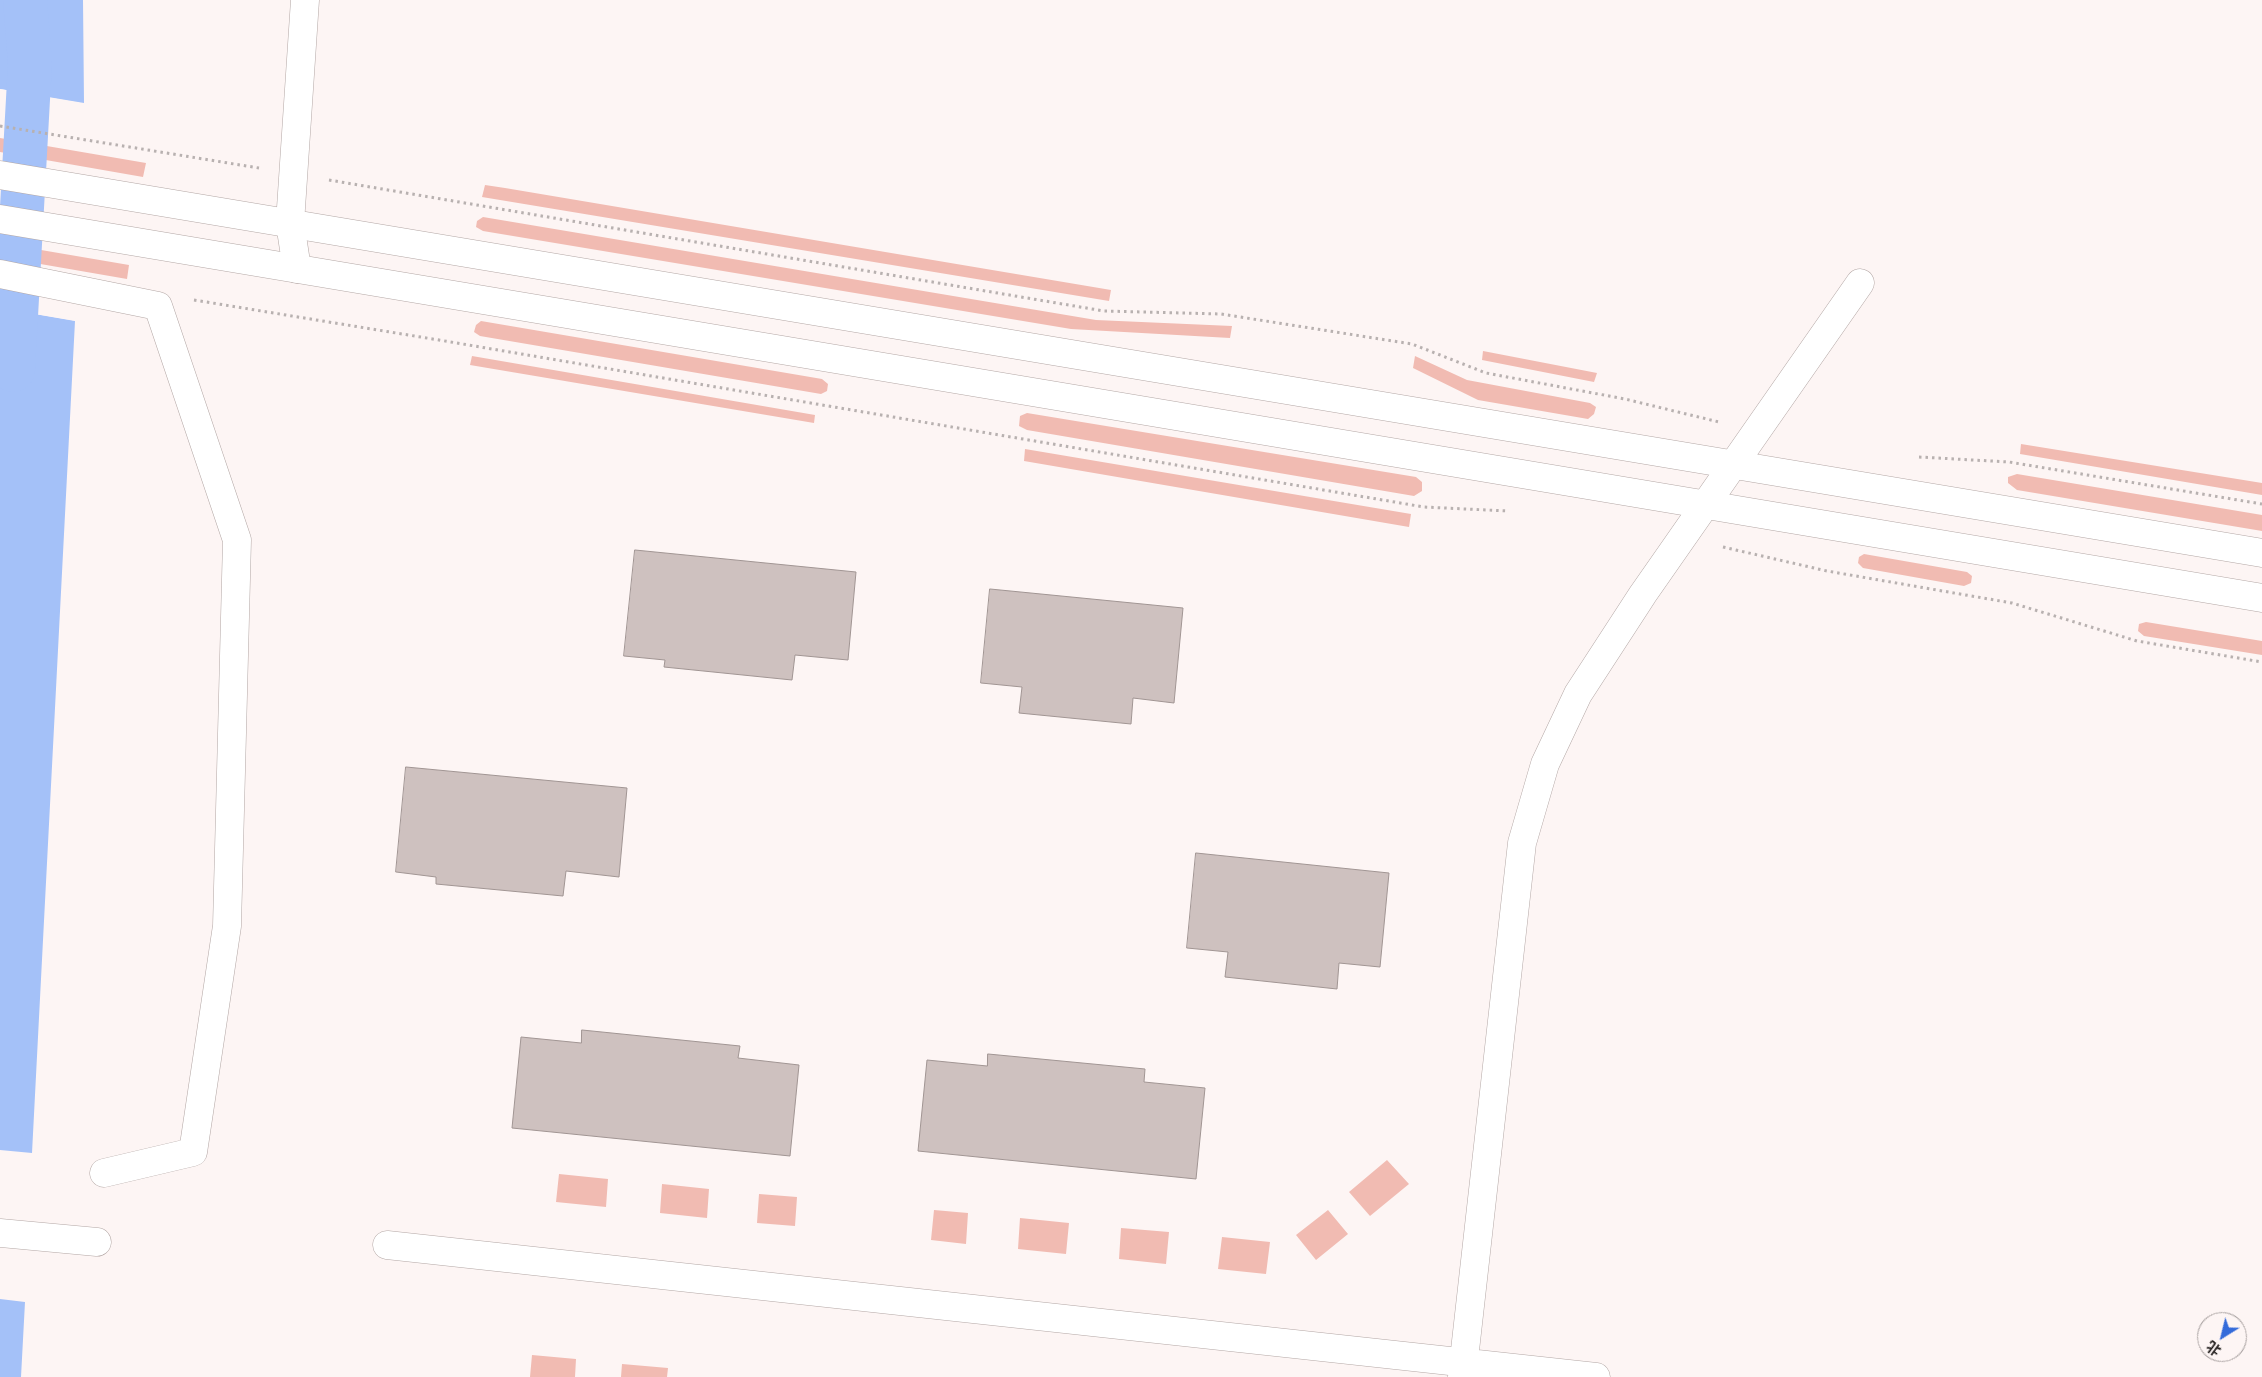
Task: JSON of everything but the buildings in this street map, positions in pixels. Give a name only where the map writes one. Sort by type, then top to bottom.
[{"type":"street","points":[[298,269],[290,223],[305,0]]},
{"type":"street","points":[[0,175],[2262,552]]},
{"type":"street","points":[[0,219],[2262,598]]},
{"type":"street","points":[[0,274],[158,306],[237,540],[227,926],[193,1152],[104,1173]]},
{"type":"street","points":[[1463,1370],[1522,843],[1545,764],[1578,694],[1682,537],[1860,283]]},
{"type":"street","points":[[0,1233],[97,1242]]},
{"type":"street","points":[[387,1245],[1463,1370],[1596,1377]]},
{"type":"path","points":[[0,126],[1104,311],[1221,314],[1412,344],[1486,372],[1625,399],[1757,431]]},
{"type":"path","points":[[187,299],[1424,507],[1512,511]]},
{"type":"path","points":[[1915,457],[2010,462],[2262,504]]},
{"type":"path","points":[[1682,537],[1827,571],[2012,603],[2137,641],[2262,662]]},
{"type":"shaded area","points":[[0,138],[146,163],[143,177],[0,152]]},
{"type":"shaded area","points":[[485,185],[1111,290],[1109,301],[482,197]]},
{"type":"shaded area","points":[[483,217],[1096,320],[1232,326],[1230,338],[1071,329],[483,231],[476,227],[477,221]]},
{"type":"shaded area","points":[[0,243],[129,265],[127,279],[0,257]]},
{"type":"shaded area","points":[[481,321],[822,379],[828,384],[827,391],[821,394],[480,336],[474,332],[476,325]]},
{"type":"shaded area","points":[[1483,351],[1597,373],[1594,382],[1482,360]]},
{"type":"shaded area","points":[[472,356],[815,415],[814,423],[470,365]]},
{"type":"shaded area","points":[[1415,356],[1467,380],[1590,403],[1596,407],[1594,414],[1588,419],[1478,400],[1413,368]]},
{"type":"shaded area","points":[[1027,413],[1416,477],[1422,482],[1422,491],[1414,496],[1027,430],[1019,426],[1020,416]]},
{"type":"shaded area","points":[[2021,444],[2262,483],[2262,495],[2020,454]]},
{"type":"shaded area","points":[[1025,449],[1411,514],[1409,527],[1024,461]]},
{"type":"shaded area","points":[[2017,474],[2262,515],[2262,531],[2017,490],[2008,483],[2008,477]]},
{"type":"shaded area","points":[[1864,554],[1967,572],[1972,576],[1971,583],[1964,586],[1863,568],[1858,563],[1859,557]]},
{"type":"shaded area","points":[[2146,622],[2262,641],[2262,655],[2144,636],[2138,631],[2139,624]]},
{"type":"shaded area","points":[[1387,1160],[1409,1184],[1370,1216],[1349,1192]]},
{"type":"shaded area","points":[[559,1174],[608,1179],[606,1207],[556,1202]]},
{"type":"shaded area","points":[[662,1184],[709,1189],[707,1218],[660,1213]]},
{"type":"shaded area","points":[[759,1194],[797,1197],[795,1226],[757,1223]]},
{"type":"shaded area","points":[[934,1210],[968,1213],[966,1244],[931,1240]]},
{"type":"shaded area","points":[[1328,1210],[1348,1234],[1316,1260],[1296,1235]]},
{"type":"shaded area","points":[[1020,1218],[1069,1223],[1066,1254],[1018,1249]]},
{"type":"shaded area","points":[[1121,1228],[1169,1232],[1166,1264],[1119,1259]]},
{"type":"shaded area","points":[[1222,1237],[1270,1242],[1266,1274],[1218,1269]]},
{"type":"shaded area","points":[[532,1355],[576,1359],[575,1377],[530,1377]]},
{"type":"shaded area","points":[[622,1364],[668,1368],[667,1377],[621,1377]]},
{"type":"water","points":[[0,0],[83,0],[84,103],[0,89]]},
{"type":"water","points":[[0,308],[75,321],[32,1153],[0,1150]]},
{"type":"water","points":[[0,1299],[25,1302],[21,1377],[0,1377]]},
{"type":"pier","points":[[0,89],[86,104],[83,106],[0,92]]},
{"type":"pier","points":[[0,306],[75,318],[77,321],[0,308]]},
{"type":"waterway","points":[[13,370],[30,63],[25,0]]}]
